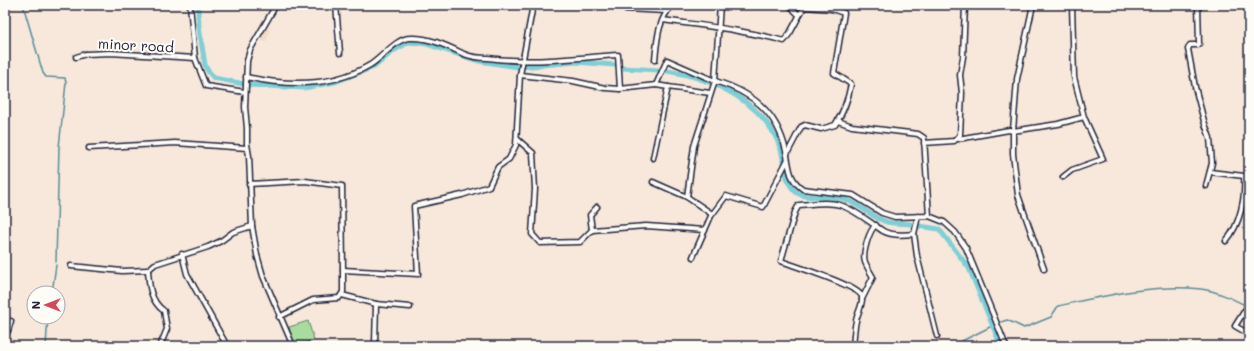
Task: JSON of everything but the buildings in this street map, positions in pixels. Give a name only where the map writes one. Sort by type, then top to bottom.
[{"type":"street","points":[[190,5],[195,58],[206,86],[245,92]]},
{"type":"street","points":[[276,5],[250,50],[245,92],[247,148],[250,156],[249,184],[252,226],[263,276],[279,317],[293,346]]},
{"type":"street","points":[[336,5],[340,53]]},
{"type":"street","points":[[343,270],[375,273],[418,274],[414,206],[462,195],[489,186],[498,167],[509,159],[516,145],[517,139],[521,73],[533,5]]},
{"type":"street","points":[[655,60],[658,33],[666,11],[673,5]]},
{"type":"street","points":[[687,197],[694,146],[715,81],[720,5]]},
{"type":"street","points":[[789,5],[799,15]]},
{"type":"street","points":[[958,139],[960,135],[961,120],[962,93],[960,75],[964,57],[965,5]]},
{"type":"street","points":[[1033,5],[1017,79],[1013,131],[1013,154],[1018,195],[1044,268]]},
{"type":"street","points":[[1063,177],[1072,170],[1103,159],[1084,117],[1074,77],[1072,5]]},
{"type":"street","points":[[1198,5],[1199,44],[1190,46],[1188,54],[1200,109],[1210,138],[1212,155],[1210,172],[1206,186]]},
{"type":"street","points":[[663,20],[733,29],[784,41],[804,7],[832,7],[844,13],[834,73],[851,84],[848,100],[835,125],[821,129],[803,126],[787,154]]},
{"type":"street","points":[[625,9],[666,11]]},
{"type":"street","points":[[246,82],[297,84],[327,80],[352,74],[371,65],[393,46],[408,38],[433,41],[465,55],[523,61],[618,55],[620,89]]},
{"type":"street","name":"minor road","points":[[76,57],[86,54],[110,53],[195,58]]},
{"type":"street","points":[[656,85],[667,60],[715,81],[735,87],[750,95],[760,104],[781,134],[787,154],[787,162],[791,177],[796,185],[803,189],[853,195],[882,213],[895,217],[929,216],[944,222],[955,232],[966,248],[1006,346]]},
{"type":"street","points":[[521,73],[573,81],[605,88],[620,89],[656,85],[710,93]]},
{"type":"street","points":[[653,158],[668,87]]},
{"type":"street","points":[[924,142],[954,141],[1009,130],[1013,131],[1058,124],[1084,117]]},
{"type":"street","points":[[838,121],[852,126],[918,134],[924,138],[929,216]]},
{"type":"street","points":[[517,139],[533,153],[535,189],[532,234],[540,243],[580,242],[592,230],[646,226],[705,230]]},
{"type":"street","points":[[89,148],[175,143],[247,148]]},
{"type":"street","points":[[693,257],[712,214],[726,196],[763,206],[787,162]]},
{"type":"street","points":[[1210,172],[1247,177],[1242,211],[1237,226],[1226,241]]},
{"type":"street","points":[[249,184],[304,181],[342,186],[342,296]]},
{"type":"street","points":[[653,182],[687,197],[712,214]]},
{"type":"street","points":[[862,299],[862,295],[856,289],[781,261],[795,212],[800,205],[816,203],[840,205],[876,225],[883,231],[898,235],[914,234]]},
{"type":"street","points":[[592,230],[590,215],[597,207]]},
{"type":"street","points":[[918,216],[914,234],[917,256],[937,336]]},
{"type":"street","points":[[853,346],[856,322],[862,299],[873,277],[864,260],[868,236],[876,225]]},
{"type":"street","points":[[71,266],[122,271],[148,270],[155,264],[182,254],[199,250],[221,241],[233,232],[252,226]]},
{"type":"street","points":[[182,254],[186,274],[227,346]]},
{"type":"street","points":[[148,270],[149,287],[158,308],[164,311],[167,329],[160,346]]},
{"type":"street","points":[[279,317],[314,300],[340,298],[342,296],[376,304],[410,307]]},
{"type":"street","points":[[375,345],[376,304]]},
{"type":"street","points":[[1249,304],[1235,326],[1249,334]]},
{"type":"street","points":[[5,331],[8,331],[11,321]]},
{"type":"shaded area","points":[[266,29],[270,30],[266,42],[260,39]]},
{"type":"green space","points":[[308,321],[314,340],[295,346],[289,327]]},
{"type":"waterway","points":[[23,5],[43,73],[46,77],[65,78],[66,83],[59,147],[56,262]]},
{"type":"waterway","points":[[198,5],[199,27],[205,65],[208,71],[214,78],[249,85],[304,88],[335,82],[374,67],[393,51],[409,42],[427,44],[479,61],[519,67],[576,62],[615,65]]},
{"type":"waterway","points":[[623,68],[658,70]]},
{"type":"waterway","points":[[667,71],[684,74],[719,86],[735,95],[763,118],[774,133],[781,150],[787,178],[792,188],[796,192],[812,197],[832,197],[844,199],[850,201],[881,220],[890,223],[911,224]]},
{"type":"waterway","points":[[919,226],[939,229],[969,268],[1001,346]]},
{"type":"waterway","points":[[53,285],[56,265]]},
{"type":"waterway","points":[[1001,322],[1007,320],[1024,328],[1051,317],[1058,306],[1093,298],[1165,288],[1207,290],[1247,306]]},
{"type":"waterway","points":[[46,346],[47,325]]},
{"type":"waterway","points":[[952,346],[990,327]]}]
